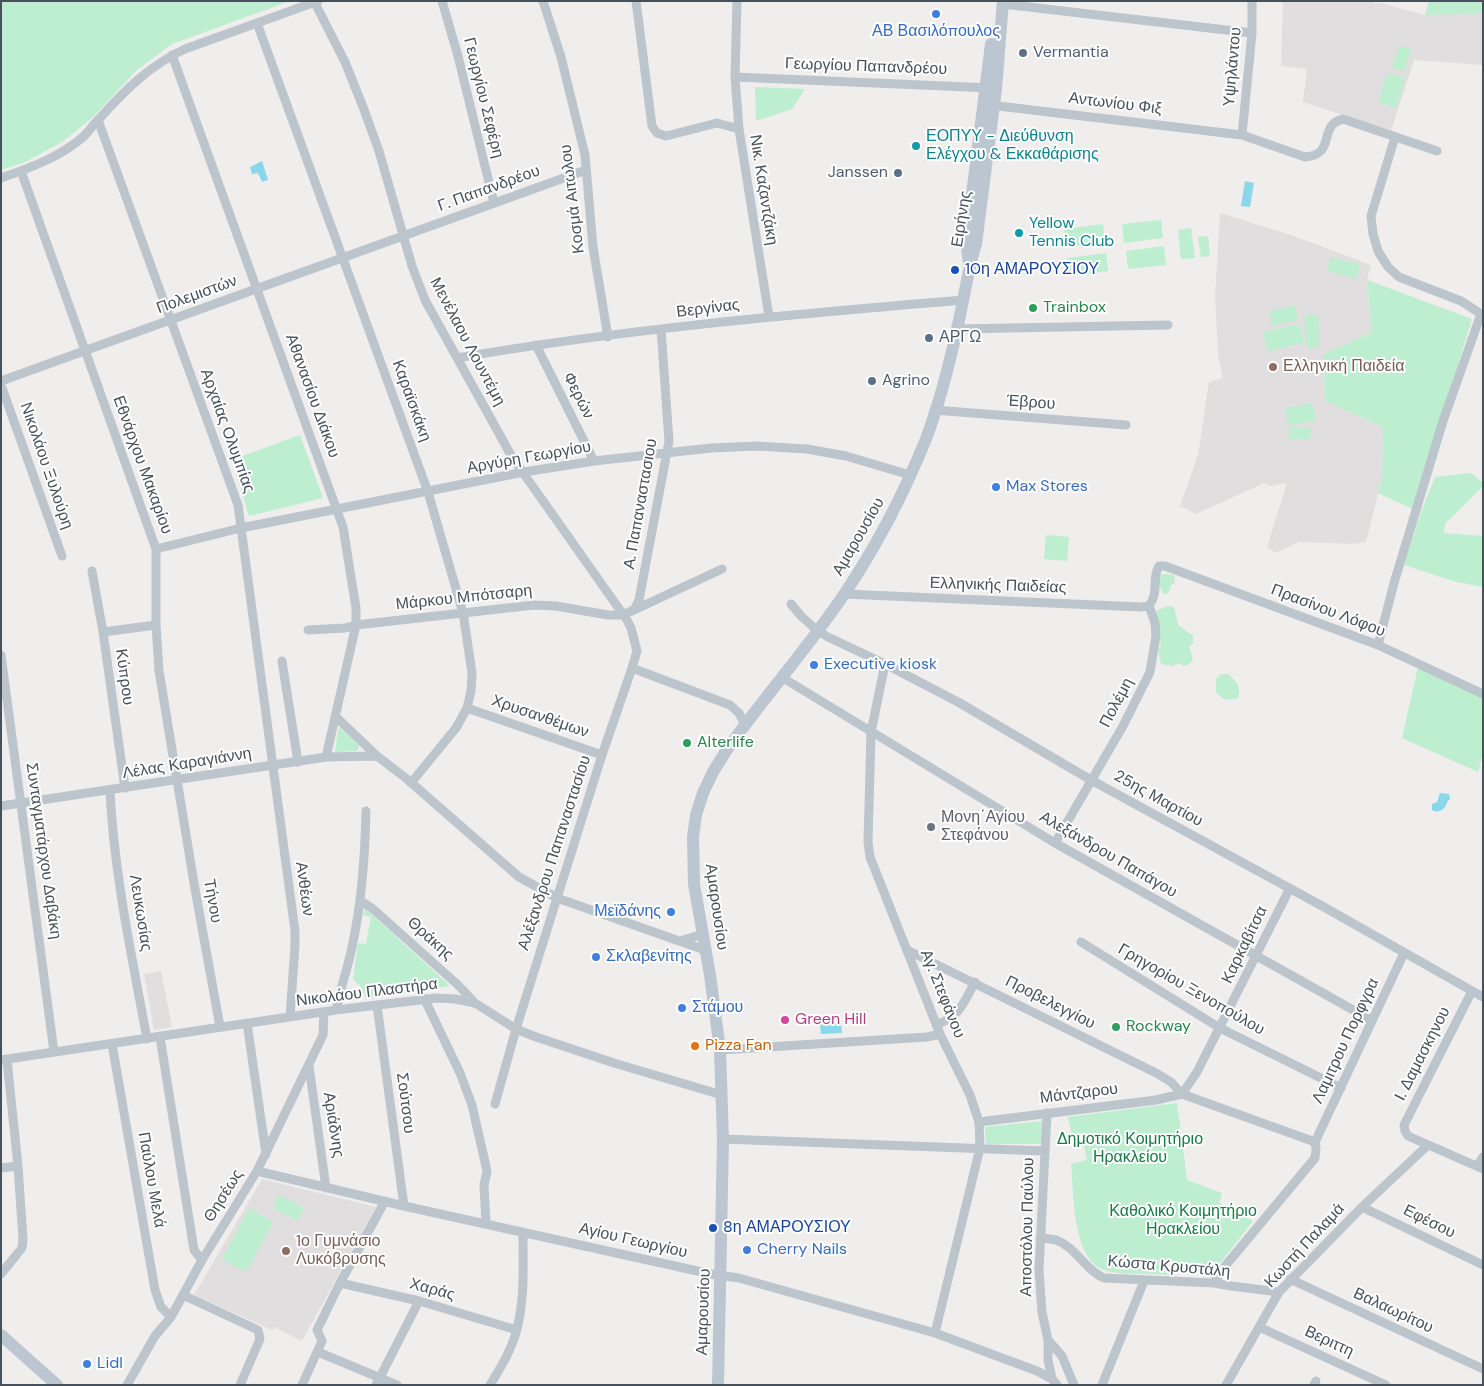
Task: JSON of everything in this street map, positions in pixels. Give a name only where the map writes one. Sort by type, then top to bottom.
[{"type":"main road","name":"Ειρήνης","points":[[969,266],[976,244],[1000,2]]},
{"type":"main road","name":"Αμαρουσίου","points":[[718,1385],[723,1139],[722,1095],[720,1050],[694,884],[693,837],[696,815],[703,793],[713,772],[745,725],[783,678],[844,594],[874,547],[899,501],[927,436],[958,329],[969,266]]},
{"type":"main road","points":[[1,1335],[57,1385]]},
{"type":"street","name":"Γεωργίου Σεφέρη","points":[[442,1],[458,56],[494,202]]},
{"type":"street","name":"Κοσμά Αιτωλου","points":[[543,1],[561,56],[585,154],[593,247],[608,336]]},
{"type":"street","name":"Νικ. Καζαντζάκη","points":[[636,1],[652,126],[657,134],[666,136],[717,123],[739,129],[769,317]]},
{"type":"street","points":[[737,1],[735,77],[739,129]]},
{"type":"street","name":"Υψηλάντου","points":[[1242,135],[1252,33],[1252,1]]},
{"type":"street","points":[[1,178],[58,155],[84,136],[140,77],[172,55],[317,2]]},
{"type":"street","name":"Μενέλαου Λουντέμη","points":[[317,2],[345,62],[379,151],[403,236],[425,300],[512,457],[622,615]]},
{"type":"street","points":[[1000,2],[1252,33]]},
{"type":"street","name":"Καραϊσκάκη","points":[[257,23],[428,492],[464,613],[472,673],[472,691],[467,708],[456,728],[411,783]]},
{"type":"street","name":"Αθανασίου Διάκου","points":[[172,55],[343,527],[356,608],[356,625],[326,757]]},
{"type":"street","name":"Γεωργίου Παπανδρέου","points":[[735,77],[991,88]]},
{"type":"street","name":"Αντωνίου Φιξ","points":[[989,104],[1242,135],[1305,157],[1315,156],[1322,151],[1331,125],[1343,119],[1395,137]]},
{"type":"street","name":"Αρχαίας Ολυμπίας","points":[[98,120],[238,505],[273,766]]},
{"type":"street","points":[[1378,645],[1394,583],[1444,421],[1482,315],[1461,301],[1399,277],[1388,267],[1378,251],[1373,234],[1371,216],[1395,137],[1437,150]]},
{"type":"street","name":"Γ. Παπανδρέου","points":[[403,236],[586,170]]},
{"type":"street","name":"Εθνάρχου Μακαρίου","points":[[21,171],[156,550],[156,625],[159,671],[177,780]]},
{"type":"street","name":"Πολεμιστών","points":[[1,383],[403,236]]},
{"type":"street","name":"Βεργίνας","points":[[457,358],[536,345],[661,329],[769,317],[963,300]]},
{"type":"street","points":[[958,329],[1168,325]]},
{"type":"street","name":"Α. Παπαναστασιου","points":[[634,610],[639,600],[668,452],[669,441],[661,329]]},
{"type":"street","name":"Φερών","points":[[536,345],[594,461]]},
{"type":"street","name":"Νικολάου Ξυλούρη","points":[[1,383],[62,556]]},
{"type":"street","name":"Έβρου","points":[[934,410],[1126,425]]},
{"type":"street","name":"Αργύρη Γεωργίου","points":[[156,550],[241,528],[524,472],[668,452],[734,446],[807,449],[846,456],[910,474]]},
{"type":"street","name":"Πρασίνου Λόφου","points":[[1149,606],[1154,599],[1156,571],[1158,566],[1165,566],[1378,645],[1483,694]]},
{"type":"street","points":[[622,615],[722,569]]},
{"type":"street","name":"Κύπρου","points":[[92,571],[126,788]]},
{"type":"street","name":"Ελληνικής Παιδείας","points":[[844,594],[1149,606]]},
{"type":"street","name":"25ης Μαρτίου","points":[[791,604],[818,631],[958,702],[1091,780],[1290,888],[1483,997]]},
{"type":"street","name":"Μάρκου Μπότσαρη","points":[[308,630],[345,628],[356,625],[534,605],[556,606],[598,614],[622,615]]},
{"type":"street","name":"Πολέμη","points":[[1055,843],[1122,726],[1150,672],[1154,658],[1156,636],[1155,623],[1149,606]]},
{"type":"street","name":"Αλέξανδρου Παπαναστασίου","points":[[495,1104],[516,1029],[602,754],[632,668],[636,651],[632,628],[622,615]]},
{"type":"street","points":[[103,632],[156,625]]},
{"type":"street","name":"Συνταγματάρχου Δαβάκη","points":[[1,654],[54,1052]]},
{"type":"street","points":[[282,661],[298,762]]},
{"type":"street","name":"Αγ. Στεφάνου","points":[[885,664],[871,732],[868,842],[870,857],[938,1029],[970,1095],[979,1122],[980,1148],[935,1333]]},
{"type":"street","points":[[632,668],[730,705],[739,713],[745,725]]},
{"type":"street","name":"Αλεξάνδρου Παπάγου","points":[[783,678],[1055,843],[1371,1020]]},
{"type":"street","name":"Χρυσανθέμων","points":[[467,708],[602,754]]},
{"type":"street","points":[[335,716],[377,756],[411,783],[519,877],[557,898],[705,950]]},
{"type":"street","name":"Λέλας Καραγιάννη","points":[[1,806],[326,757],[377,756]]},
{"type":"street","name":"Ανθέων","points":[[273,766],[294,931],[295,946],[290,1017]]},
{"type":"street","name":"Τήνου","points":[[177,780],[194,890],[220,1027]]},
{"type":"street","name":"Λευκωσίας","points":[[110,791],[112,834],[125,920],[147,1039]]},
{"type":"street","points":[[336,1010],[352,949],[361,901],[365,856],[366,810]]},
{"type":"street","name":"Καρκαβίτσα","points":[[1182,1094],[1197,1072],[1290,888]]},
{"type":"street","name":"Θράκης","points":[[361,901],[373,909],[458,985],[475,1003]]},
{"type":"street","points":[[680,941],[702,934]]},
{"type":"street","name":"Γρηγορίου Ξενοπούλου","points":[[1081,942],[1220,1028],[1340,1088]]},
{"type":"street","name":"Προβελεγγίου","points":[[907,950],[1156,1073],[1171,1082],[1182,1094],[1315,1142]]},
{"type":"street","name":"Λαμιτρου Πορφγρα","points":[[1214,1283],[1226,1265],[1315,1158],[1315,1142],[1404,953]]},
{"type":"street","points":[[720,1050],[927,1037],[957,1014],[975,982]]},
{"type":"street","name":"Ι. Δαμασκηνου","points":[[1428,1145],[1408,1136],[1404,1125],[1472,991]]},
{"type":"street","points":[[424,998],[460,1073],[472,1105],[487,1171],[484,1184],[486,1223]]},
{"type":"street","name":"Νικολάου Πλαστήρα","points":[[4,1060],[424,998],[455,999],[475,1003],[516,1029],[614,1063],[722,1095]]},
{"type":"street","name":"Σούτσου","points":[[377,1005],[404,1206]]},
{"type":"street","name":"Θησέως","points":[[127,1385],[155,1336],[171,1317],[202,1260],[266,1154],[323,1035],[324,1012]]},
{"type":"street","points":[[247,1023],[266,1154]]},
{"type":"street","points":[[160,1037],[194,1250],[202,1260]]},
{"type":"street","name":"Παύλου Μελά","points":[[112,1044],[155,1290],[161,1307],[171,1317]]},
{"type":"street","points":[[1,1274],[22,1248],[23,1239],[18,1166],[4,1060]]},
{"type":"street","name":"Αριάδνης","points":[[309,1066],[326,1188]]},
{"type":"street","name":"Μάντζαρου","points":[[979,1122],[1156,1100],[1182,1094]]},
{"type":"street","name":"Αποστόλου Παύλου","points":[[1047,1114],[1039,1290],[1048,1340],[1048,1360],[1054,1382]]},
{"type":"street","points":[[723,1139],[1044,1150]]},
{"type":"street","points":[[1428,1145],[1480,1167],[1483,1157]]},
{"type":"street","name":"Κωστή Παλαμά","points":[[1226,1385],[1279,1292],[1362,1207],[1428,1145]]},
{"type":"street","points":[[1,1168],[18,1166]]},
{"type":"street","name":"Αγίου Γεωργίου","points":[[257,1171],[404,1206],[711,1274],[739,1278],[935,1333],[1037,1371],[1054,1382]]},
{"type":"street","points":[[302,1385],[322,1340],[317,1330],[340,1283],[385,1201]]},
{"type":"street","name":"Εφέσου","points":[[1362,1207],[1483,1265]]},
{"type":"street","points":[[490,1385],[504,1361],[517,1330],[522,1297],[523,1232]]},
{"type":"street","name":"Κώστα Κρυστάλη","points":[[1040,1238],[1055,1240],[1063,1244],[1096,1275],[1104,1278],[1214,1283],[1279,1292]]},
{"type":"street","name":"Βαλαωρίτου","points":[[1290,1279],[1483,1369]]},
{"type":"street","points":[[1102,1385],[1144,1281]]},
{"type":"street","name":"Χαράς","points":[[340,1283],[419,1301],[517,1330]]},
{"type":"street","points":[[183,1295],[258,1330],[260,1339],[240,1385]]},
{"type":"street","points":[[378,1381],[419,1301]]},
{"type":"street","name":"Βεριττη","points":[[1258,1326],[1386,1385]]},
{"type":"street","name":"Αποστόλου Παύλου","points":[[1048,1340],[1062,1356],[1074,1385]]},
{"type":"street","points":[[318,1352],[378,1381],[397,1385]]},
{"type":"shaded area","points":[[1283,1],[1373,1],[1375,4],[1381,3],[1425,15],[1429,1],[1483,1],[1483,65],[1414,60],[1391,131],[1303,102],[1307,69],[1281,66]]},
{"type":"shaded area","name":"Ελληνική Παιδεία","points":[[1220,213],[1291,235],[1371,265],[1367,280],[1372,332],[1324,354],[1325,401],[1383,427],[1382,478],[1366,542],[1352,544],[1299,542],[1276,553],[1267,547],[1287,483],[1270,486],[1264,483],[1196,514],[1180,506],[1198,455],[1209,382],[1223,378],[1218,356],[1215,296]]},
{"type":"shaded area","points":[[161,971],[172,1027],[154,1030],[144,974]]},
{"type":"shaded area","name":"1ο Γυμνάσιο Λυκόβρυσης","points":[[262,1179],[376,1207],[302,1341],[274,1327],[272,1330],[194,1295]]},
{"type":"green space","points":[[1,1],[290,1],[172,44],[137,70],[92,118],[62,142],[25,162],[1,170]]},
{"type":"green space","points":[[1429,1],[1483,1],[1483,13],[1425,15]]},
{"type":"green space","points":[[1399,46],[1411,49],[1404,71],[1392,68]]},
{"type":"green space","points":[[1387,73],[1405,78],[1396,108],[1378,102]]},
{"type":"green space","points":[[755,87],[805,89],[792,109],[756,121]]},
{"type":"green space","points":[[1161,220],[1163,238],[1124,243],[1122,224]]},
{"type":"green space","points":[[1103,224],[1105,243],[1066,247],[1064,229]]},
{"type":"green space","points":[[1191,228],[1195,258],[1181,259],[1178,230]]},
{"type":"green space","points":[[1208,236],[1210,256],[1201,257],[1198,237]]},
{"type":"green space","points":[[1164,246],[1166,265],[1128,269],[1126,251]]},
{"type":"green space","points":[[1106,253],[1108,271],[1070,276],[1067,258]]},
{"type":"green space","points":[[1331,257],[1360,265],[1356,279],[1327,271]]},
{"type":"green space","points":[[1367,280],[1472,319],[1413,509],[1378,493],[1382,478],[1383,427],[1325,401],[1324,354],[1372,332]]},
{"type":"green space","points":[[1295,305],[1298,320],[1272,326],[1269,311]]},
{"type":"green space","points":[[1305,315],[1318,315],[1319,347],[1306,347]]},
{"type":"green space","points":[[1300,324],[1304,343],[1267,351],[1263,332]]},
{"type":"green space","points":[[1312,403],[1316,420],[1289,426],[1285,408]]},
{"type":"green space","points":[[1289,428],[1310,428],[1310,439],[1289,439]]},
{"type":"green space","points":[[300,435],[323,498],[249,516],[232,460]]},
{"type":"green space","points":[[1471,473],[1483,483],[1483,486],[1445,524],[1444,533],[1483,536],[1483,587],[1456,582],[1404,565],[1421,512],[1435,477]]},
{"type":"green space","points":[[1046,535],[1069,537],[1067,561],[1044,559]]},
{"type":"green space","points":[[1159,575],[1174,575],[1175,583],[1171,585],[1169,593],[1164,594],[1159,585],[1158,578]]},
{"type":"green space","points":[[1168,606],[1174,607],[1178,625],[1193,635],[1193,644],[1189,646],[1193,660],[1184,666],[1179,663],[1172,666],[1161,664],[1158,650],[1161,645],[1156,611]]},
{"type":"green space","points":[[1418,667],[1483,695],[1483,752],[1478,772],[1402,738]]},
{"type":"green space","points":[[1221,674],[1229,674],[1236,682],[1239,688],[1238,698],[1226,699],[1216,692],[1216,679]]},
{"type":"green space","points":[[340,728],[358,744],[359,748],[357,751],[335,752],[338,730]]},
{"type":"green space","points":[[364,910],[367,910],[450,986],[366,999],[362,988],[353,979],[358,943],[366,944],[371,917],[363,915]]},
{"type":"green space","points":[[1177,1103],[1187,1180],[1222,1193],[1219,1203],[1253,1221],[1210,1276],[1163,1258],[1163,1267],[1171,1271],[1170,1275],[1127,1274],[1104,1270],[1094,1263],[1086,1253],[1080,1239],[1074,1207],[1071,1164],[1087,1160],[1084,1146],[1075,1148],[1068,1117]]},
{"type":"green space","points":[[1042,1121],[1041,1144],[986,1144],[985,1127]]},
{"type":"green space","points":[[279,1195],[304,1208],[298,1221],[273,1208]]},
{"type":"green space","points":[[249,1208],[273,1222],[246,1272],[222,1259]]},
{"type":"water","points":[[262,161],[268,180],[262,182],[258,173],[252,174],[250,167]]},
{"type":"water","points":[[1245,181],[1254,183],[1250,207],[1241,206]]},
{"type":"water","points":[[1440,793],[1449,794],[1450,800],[1441,810],[1434,811],[1432,810],[1432,804],[1437,802]]},
{"type":"water","points":[[841,1023],[842,1033],[821,1034],[820,1024]]},
{"type":"place","name":"ΑΒ Βασιλόπουλος","points":[[936,14]]},
{"type":"place","name":"Vermantia","points":[[1023,53]]},
{"type":"place","name":"ΕΟΠΥΥ - Διεύθυνση Ελέγχου & Εκκαθάρισης","points":[[916,146]]},
{"type":"place","name":"Janssen","points":[[898,173]]},
{"type":"place","name":"Yellow Tennis Club","points":[[1019,233]]},
{"type":"place","name":"10η ΑΜΑΡΟΥΣΙΟΥ","points":[[955,270]]},
{"type":"place","name":"Trainbox","points":[[1033,308]]},
{"type":"place","name":"ΑΡΓΩ","points":[[929,338]]},
{"type":"place","name":"Ελληνική Παιδεία","points":[[1273,367]]},
{"type":"place","name":"Agrino","points":[[872,381]]},
{"type":"place","name":"Max Stores","points":[[996,487]]},
{"type":"place","name":"Executive kiosk","points":[[814,665]]},
{"type":"place","name":"Alterlife","points":[[687,743]]},
{"type":"place","name":"Μονη΄Αγίου Στεφάνου","points":[[931,827]]},
{"type":"place","name":"Μεϊδάνης","points":[[671,912]]},
{"type":"place","name":"Σκλαβενίτης","points":[[596,957]]},
{"type":"place","name":"Στάμου","points":[[682,1008]]},
{"type":"place","name":"Green Hill","points":[[785,1020]]},
{"type":"place","name":"Rockway","points":[[1116,1027]]},
{"type":"place","name":"Pizza Fan","points":[[695,1046]]},
{"type":"place","name":"8η ΑΜΑΡΟΥΣΙΟΥ","points":[[713,1228]]},
{"type":"place","name":"Cherry Nails","points":[[747,1250]]},
{"type":"place","name":"1ο Γυμνάσιο Λυκόβρυσης","points":[[286,1251]]},
{"type":"place","name":"Lidl","points":[[87,1364]]},
{"type":"park label","name":"Δημοτικό Κοιμητήριο Ηρακλείου","points":[[1130,1149]]},
{"type":"park label","name":"Καθολικό Κοιμητήριο Ηρακλείου","points":[[1183,1221]]}]
